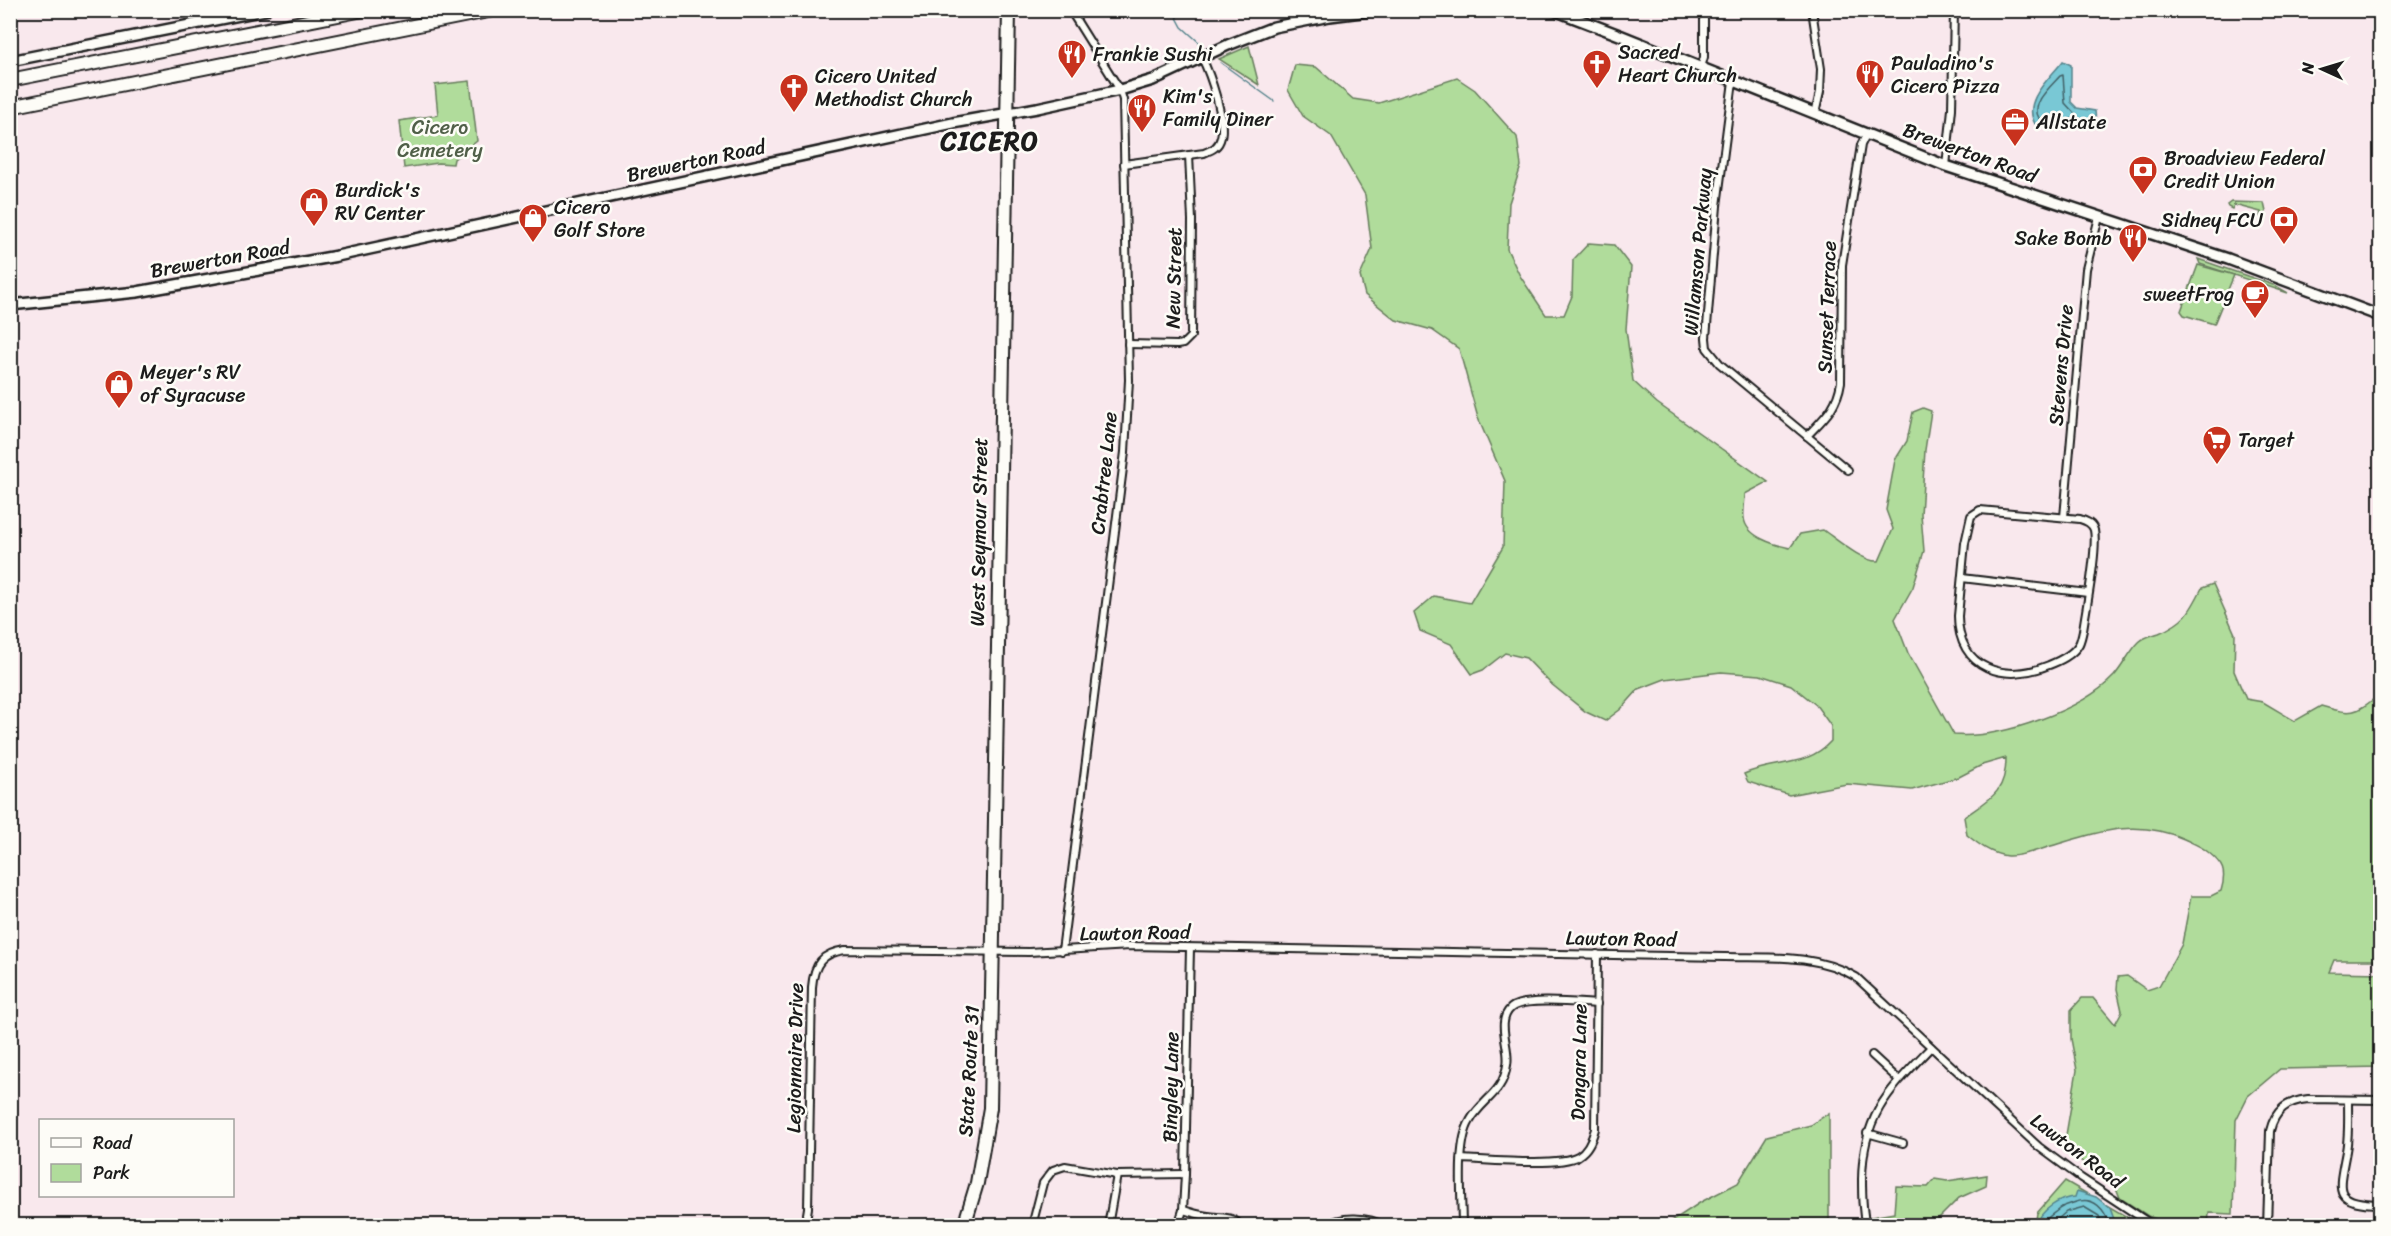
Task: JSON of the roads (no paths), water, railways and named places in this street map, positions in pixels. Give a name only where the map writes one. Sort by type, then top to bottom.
[{"type":"highway","points":[[10,80],[363,10]]},
{"type":"highway","points":[[10,107],[494,10]]},
{"type":"highway","name":"West Seymour Street","points":[[993,951],[1009,10]]},
{"type":"highway","name":"State Route 31","points":[[964,1226],[977,1183],[989,1119],[993,951]]},
{"type":"main road","points":[[10,61],[265,10]]},
{"type":"main road","name":"Brewerton Road","points":[[10,305],[137,292],[337,256],[1119,90],[1152,80],[1274,27],[1377,10]]},
{"type":"main road","name":"Brewerton Road","points":[[1554,10],[1946,166],[2228,259],[2380,316]]},
{"type":"street","name":"Crabtree Lane","points":[[1062,951],[1125,452],[1129,400],[1124,106],[1119,90],[1070,10]]},
{"type":"street","points":[[1701,68],[1704,57],[1704,10]]},
{"type":"street","points":[[1812,10],[1821,69],[1820,92],[1815,114]]},
{"type":"street","points":[[1946,166],[1952,109],[1954,10]]},
{"type":"street","points":[[1124,165],[1213,150],[1222,136],[1220,119],[1202,58]]},
{"type":"street","name":"Willamson Parkway","points":[[1733,81],[1717,206],[1707,348],[1720,364],[1848,470]]},
{"type":"street","name":"Sunset Terrace","points":[[1807,436],[1833,407],[1838,398],[1842,265],[1861,145],[1866,135]]},
{"type":"street","name":"New Street","points":[[1128,344],[1177,345],[1184,344],[1191,336],[1192,231],[1189,155]]},
{"type":"street","name":"Stevens Drive","points":[[2064,517],[2086,269],[2098,217]]},
{"type":"street","points":[[1992,510],[2064,517],[2087,521],[2093,528],[2094,544],[2083,630],[2079,643],[2073,651],[2059,661],[2042,668],[2010,674],[1978,663],[1964,647],[1958,628],[1967,526],[1971,516],[1976,511],[1992,510]]},
{"type":"street","points":[[1962,578],[2088,593]]},
{"type":"street","name":"Lawton Road","points":[[993,951],[1062,951],[1131,946],[1597,954],[1796,959],[1828,963],[1856,977],[2000,1112],[2052,1157],[2154,1226]]},
{"type":"street","name":"Bingley Lane","points":[[1179,1226],[1183,1210],[1185,1174],[1190,948]]},
{"type":"street","name":"Legionnaire Drive","points":[[805,1226],[808,1208],[812,987],[815,967],[826,954],[845,950],[993,951]]},
{"type":"street","name":"Dongara Lane","points":[[1462,1159],[1559,1161],[1578,1156],[1589,1145],[1595,1129],[1597,954]]},
{"type":"street","points":[[1462,1226],[1462,1140],[1470,1120],[1493,1096],[1505,1077],[1508,1050],[1503,1023],[1510,1008],[1524,1002],[1597,1004]]},
{"type":"street","points":[[1866,1226],[1862,1201],[1862,1168],[1867,1133],[1879,1107],[1899,1080],[1931,1047]]},
{"type":"street","points":[[1872,1055],[1899,1080]]},
{"type":"street","points":[[2267,1226],[2270,1131],[2272,1121],[2282,1107],[2297,1100],[2380,1100]]},
{"type":"street","points":[[2348,1100],[2348,1141],[2339,1185],[2345,1196],[2355,1202],[2380,1204]]},
{"type":"street","points":[[1867,1133],[1903,1143]]},
{"type":"street","points":[[1032,1226],[1043,1183],[1053,1170],[1065,1166],[1117,1175],[1185,1174]]},
{"type":"street","points":[[1108,1226],[1117,1175]]},
{"type":"street","points":[[1183,1210],[1208,1216],[1223,1216],[1236,1220],[1240,1226]]},
{"type":"street","points":[[1326,1226],[1337,1220],[1372,1220],[1384,1226]]},
{"type":"water","points":[[2063,61],[2071,65],[2071,102],[2077,108],[2095,111],[2096,122],[2061,127],[2035,124],[2032,115],[2034,99]]},
{"type":"water","points":[[2077,1191],[2096,1197],[2110,1208],[2116,1225],[2036,1225],[2046,1210],[2063,1200],[2075,1197]]},
{"type":"waterway","points":[[1173,10],[1182,27],[1201,44]]},
{"type":"waterway","points":[[1221,63],[1274,101]]},
{"type":"place","name":"Frankie Sushi","points":[[1072,80]]},
{"type":"place","name":"Sacred Heart Church","points":[[1597,90]]},
{"type":"place","name":"Pauladino's Cicero Pizza","points":[[1870,100]]},
{"type":"place","name":"Cicero United Methodist Church","points":[[794,114]]},
{"type":"place","name":"Kim's Family Diner","points":[[1142,134]]},
{"type":"place","name":"Allstate","points":[[2015,148]]},
{"type":"place","name":"Broadview Federal Credit Union","points":[[2143,196]]},
{"type":"place","name":"Burdick's RV Center","points":[[314,228]]},
{"type":"place","name":"Cicero Golf Store","points":[[533,244]]},
{"type":"place","name":"Sidney FCU","points":[[2284,246]]},
{"type":"place","name":"Sake Bomb","points":[[2133,264]]},
{"type":"place","name":"sweetFrog","points":[[2255,320]]},
{"type":"place","name":"Meyer's RV of Syracuse","points":[[119,410]]},
{"type":"place","name":"Target","points":[[2217,466]]},
{"type":"district","name":"CICERO","points":[[990,141]]},
{"type":"park label","name":"Cicero Cemetery","points":[[440,138]]}]
